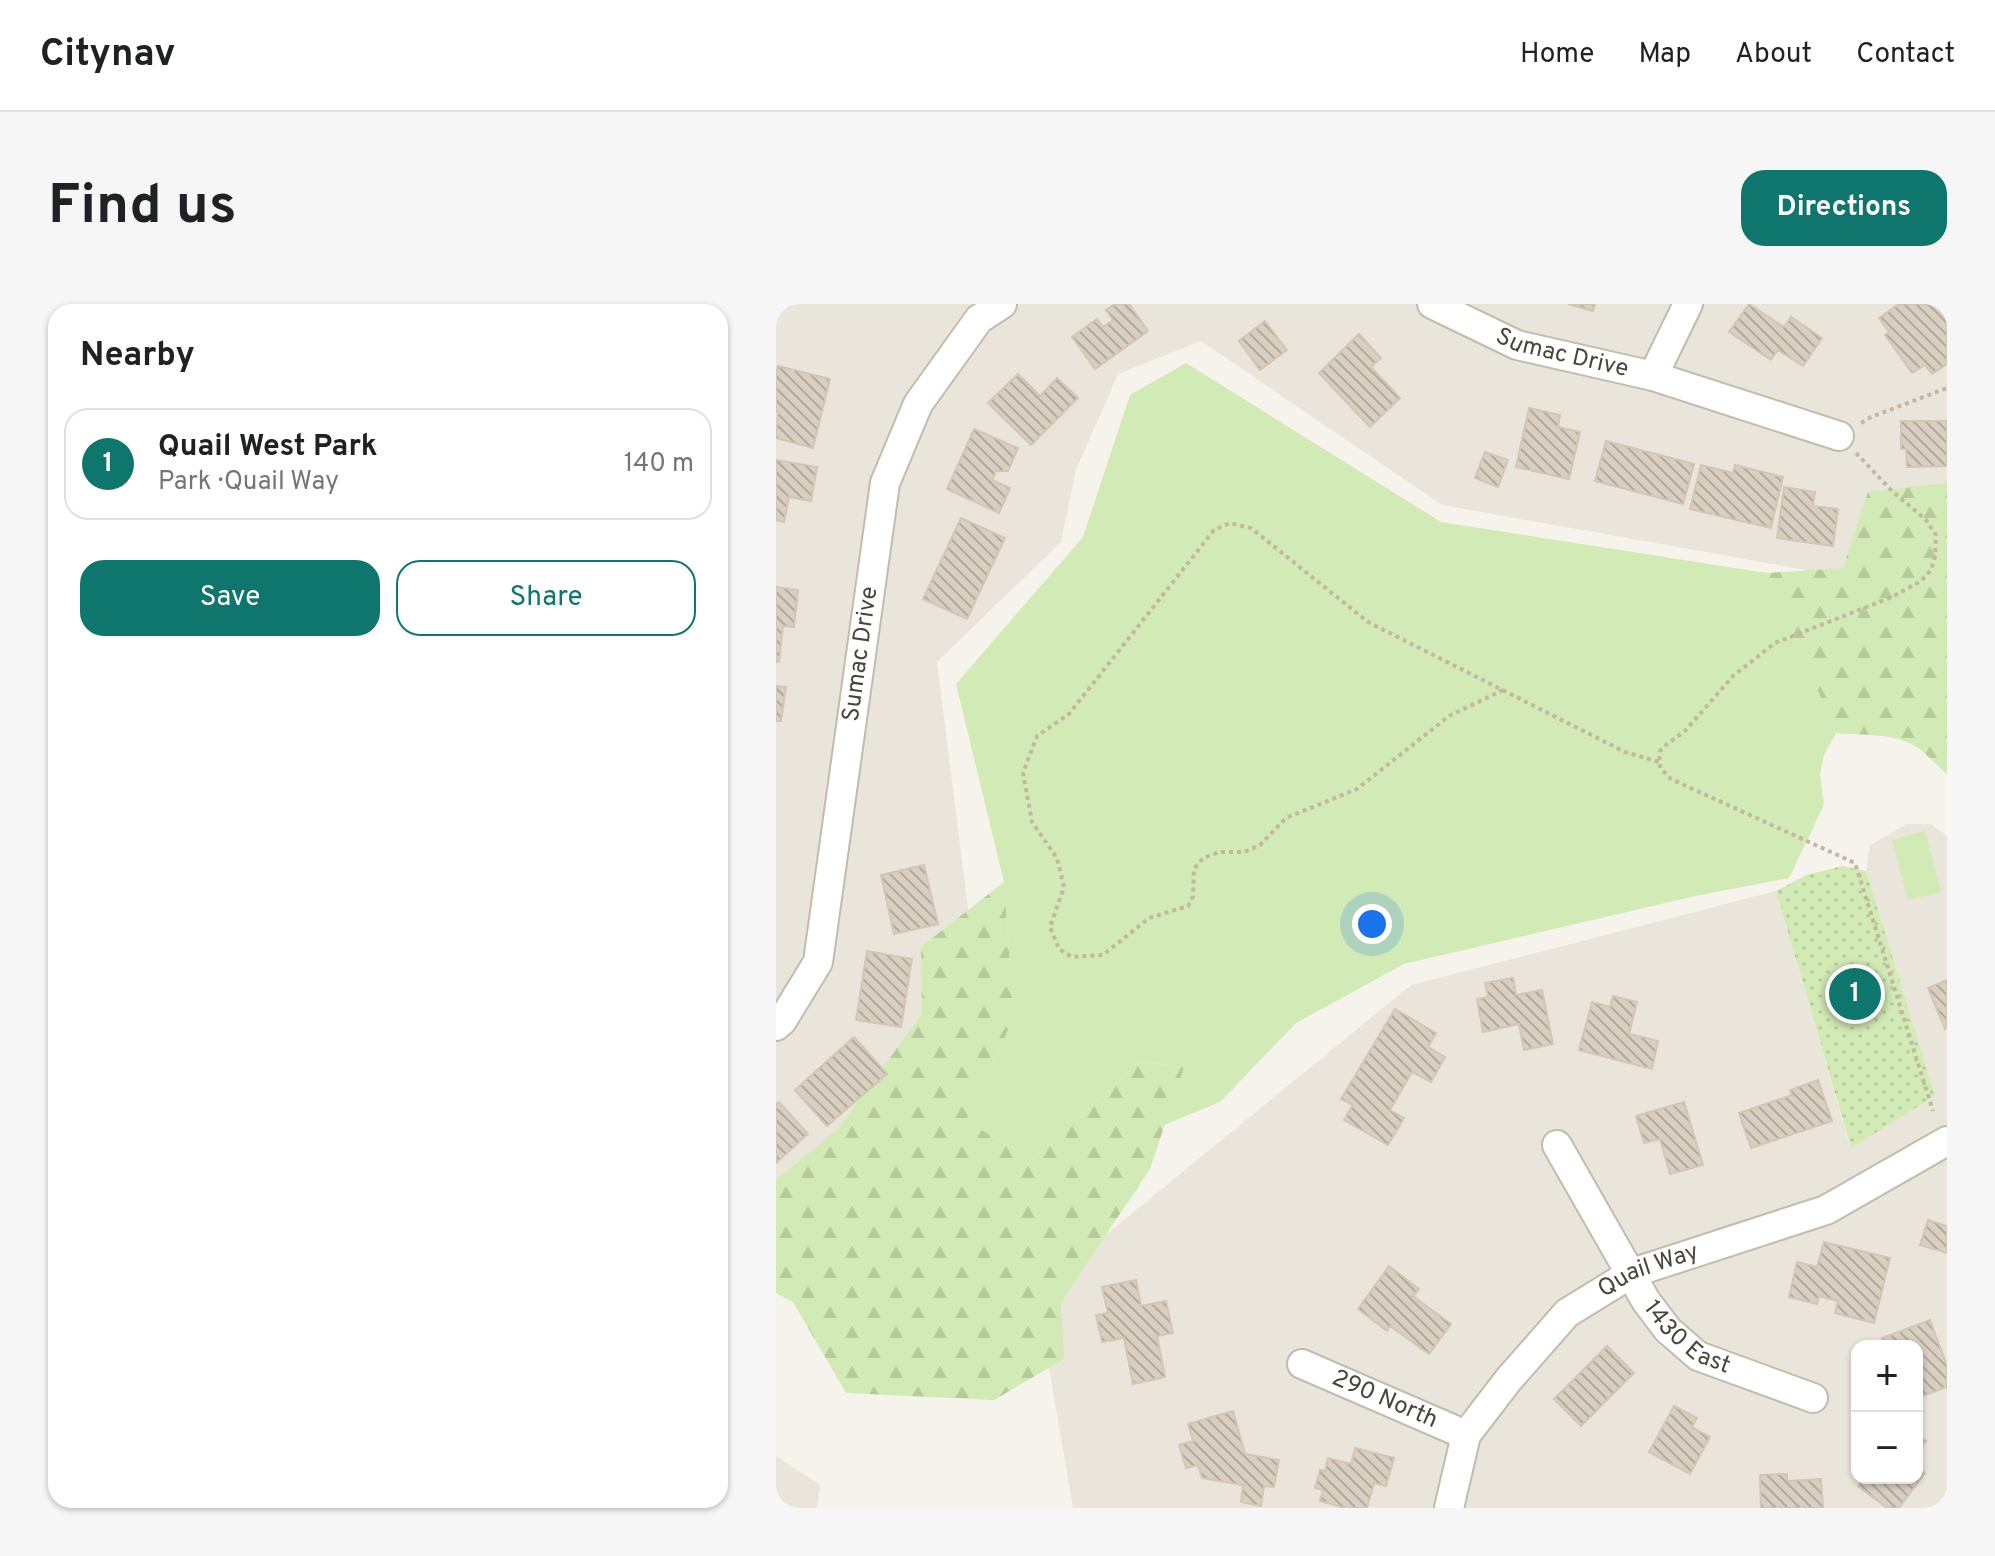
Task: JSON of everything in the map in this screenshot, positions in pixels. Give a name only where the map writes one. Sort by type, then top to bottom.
[{"type":"street","name":"Sumac Drive","points":[[776,1026],[818,962],[885,483],[918,404],[979,319],[1002,304]]},
{"type":"street","name":"Sumac Drive","points":[[1432,304],[1517,345],[1653,376],[1839,436]]},
{"type":"street","name":"Sumac Drive","points":[[1653,376],[1688,304]]},
{"type":"street","name":"Quail Way","points":[[1449,1508],[1466,1435],[1509,1379],[1567,1313],[1632,1273],[1826,1210],[1947,1141]]},
{"type":"street","name":"1430 East","points":[[1557,1145],[1646,1301],[1668,1330],[1698,1356],[1813,1398]]},
{"type":"street","name":"290 North","points":[[1302,1364],[1466,1435]]},
{"type":"path","points":[[1933,1111],[1855,863],[1671,779],[1661,769],[1659,762],[1660,751],[1685,731],[1733,676],[1775,643],[1892,597],[1921,581],[1931,570],[1936,535],[1926,520],[1892,491],[1839,436],[1871,417],[1947,388]]},
{"type":"path","points":[[1503,690],[1449,716],[1357,789],[1286,818],[1260,845],[1244,852],[1219,852],[1203,858],[1194,869],[1193,896],[1188,906],[1149,918],[1103,955],[1072,957],[1059,949],[1050,927],[1064,887],[1057,858],[1032,822],[1023,773],[1032,748],[1037,736],[1069,714],[1214,530],[1230,523],[1251,528],[1368,622],[1503,690],[1625,752],[1659,762]]},
{"type":"shaded area","points":[[776,304],[1947,304],[1947,577],[1930,592],[1442,505],[1201,341],[1118,374],[1076,470],[1061,542],[937,662],[982,1019],[776,1223]]},
{"type":"shaded area","points":[[1907,824],[1931,824],[1947,836],[1947,1508],[1073,1508],[1036,1292],[1411,985],[1776,891],[1850,1147],[1935,1096],[1866,871],[1870,845]]},
{"type":"shaded area","points":[[776,1456],[820,1485],[817,1508],[776,1508]]},
{"type":"green space","points":[[1186,363],[1441,522],[1767,573],[1836,733],[1824,755],[1820,774],[1824,805],[1789,878],[1700,895],[1404,964],[1296,1023],[1220,1102],[1164,1125],[1183,1067],[1140,1061],[1033,1160],[966,1121],[1014,1017],[1004,882],[956,684],[1083,537],[1130,395]]},
{"type":"green space","points":[[1947,483],[1947,774],[1922,751],[1899,739],[1836,733],[1767,573],[1843,568],[1868,492]]},
{"type":"green space","points":[[1925,831],[1941,892],[1908,900],[1892,840]]},
{"type":"green space","points":[[1843,866],[1866,871],[1935,1096],[1851,1148],[1776,891],[1806,875]]},
{"type":"green space","points":[[1004,882],[1014,1017],[966,1121],[1033,1160],[1140,1061],[1184,1067],[1150,1169],[1061,1302],[1064,1359],[994,1400],[846,1393],[793,1302],[776,1293],[776,1180],[838,1129],[922,1014],[921,947]]},
{"type":"building","points":[[1115,304],[1129,304],[1148,331],[1095,369],[1072,337],[1097,319],[1103,327],[1113,320],[1106,310]]},
{"type":"building","points":[[1568,304],[1595,304],[1593,311]]},
{"type":"building","points":[[1749,304],[1784,327],[1791,317],[1822,338],[1803,366],[1778,350],[1771,360],[1729,332]]},
{"type":"building","points":[[1899,304],[1943,304],[1947,310],[1947,364],[1932,374],[1925,365],[1912,373],[1885,335],[1889,332],[1879,318]]},
{"type":"building","points":[[1265,321],[1287,350],[1260,370],[1239,341]]},
{"type":"building","points":[[1359,334],[1381,358],[1371,367],[1400,398],[1370,427],[1319,373]]},
{"type":"building","points":[[778,366],[830,379],[813,448],[776,438]]},
{"type":"building","points":[[1018,374],[1040,396],[1057,378],[1078,398],[1031,445],[988,403]]},
{"type":"building","points":[[1529,408],[1560,415],[1558,427],[1580,432],[1569,479],[1516,467]]},
{"type":"building","points":[[1901,421],[1947,421],[1947,466],[1907,467],[1906,449],[1901,449]]},
{"type":"building","points":[[974,429],[1018,448],[1008,471],[996,471],[992,480],[1010,488],[999,513],[947,489]]},
{"type":"building","points":[[1606,441],[1694,464],[1683,504],[1595,481]]},
{"type":"building","points":[[1485,452],[1508,460],[1498,487],[1475,478]]},
{"type":"building","points":[[776,460],[817,467],[811,501],[789,497],[784,522],[776,520]]},
{"type":"building","points":[[1701,465],[1733,473],[1735,465],[1783,477],[1771,528],[1690,509]]},
{"type":"building","points":[[1784,487],[1815,492],[1813,506],[1838,509],[1833,546],[1777,538]]},
{"type":"building","points":[[961,518],[1005,538],[967,619],[923,599]]},
{"type":"building","points":[[776,587],[798,590],[794,627],[783,626],[779,662],[776,662]]},
{"type":"building","points":[[776,686],[786,687],[781,721],[776,721]]},
{"type":"building","points":[[924,865],[938,924],[894,934],[881,875]]},
{"type":"building","points":[[867,951],[912,959],[901,1027],[856,1020]]},
{"type":"building","points":[[1513,978],[1516,995],[1542,990],[1553,1044],[1524,1050],[1519,1024],[1483,1032],[1477,999],[1488,997],[1485,983]]},
{"type":"building","points":[[1947,980],[1947,1028],[1945,1029],[1928,988]]},
{"type":"building","points":[[1613,996],[1637,1002],[1629,1034],[1658,1041],[1652,1069],[1579,1050],[1592,1002],[1610,1007]]},
{"type":"building","points":[[1395,1009],[1436,1033],[1428,1047],[1445,1057],[1431,1082],[1412,1072],[1390,1110],[1404,1118],[1388,1145],[1344,1120],[1353,1105],[1341,1099]]},
{"type":"building","points":[[854,1037],[887,1074],[827,1126],[795,1090]]},
{"type":"building","points":[[1818,1080],[1832,1121],[1751,1148],[1739,1113],[1792,1095],[1790,1090]]},
{"type":"building","points":[[779,1102],[808,1134],[776,1163],[776,1104]]},
{"type":"building","points":[[1684,1102],[1703,1165],[1670,1174],[1660,1139],[1644,1143],[1636,1116]]},
{"type":"building","points":[[1928,1220],[1947,1226],[1947,1253],[1920,1245]]},
{"type":"building","points":[[1824,1242],[1890,1258],[1874,1323],[1835,1313],[1838,1301],[1819,1296],[1817,1304],[1789,1297],[1797,1262],[1817,1267]]},
{"type":"building","points":[[1389,1266],[1419,1289],[1413,1296],[1451,1324],[1429,1354],[1390,1326],[1387,1331],[1358,1309]]},
{"type":"building","points":[[1136,1280],[1141,1306],[1166,1301],[1173,1333],[1157,1336],[1165,1377],[1133,1384],[1124,1338],[1102,1342],[1096,1315],[1108,1313],[1102,1287]]},
{"type":"building","points":[[1930,1320],[1947,1366],[1947,1387],[1923,1396],[1923,1340],[1882,1338]]},
{"type":"building","points":[[1607,1346],[1634,1373],[1581,1426],[1554,1399]]},
{"type":"building","points":[[1674,1406],[1697,1418],[1692,1427],[1710,1437],[1690,1474],[1649,1452]]},
{"type":"building","points":[[1233,1411],[1245,1454],[1279,1460],[1274,1487],[1264,1486],[1261,1506],[1241,1502],[1243,1485],[1202,1478],[1198,1465],[1186,1468],[1179,1445],[1193,1441],[1188,1424]]},
{"type":"building","points":[[1355,1448],[1394,1458],[1386,1486],[1374,1483],[1367,1508],[1345,1508],[1320,1501],[1323,1490],[1315,1488],[1320,1470],[1325,1471],[1328,1458],[1351,1464]]},
{"type":"building","points":[[1787,1474],[1787,1481],[1821,1479],[1823,1508],[1761,1508],[1760,1475]]},
{"type":"building","points":[[1917,1484],[1899,1508],[1887,1508],[1858,1486]]},
{"type":"place","name":"Quail West Park","points":[[1855,994]]}]
